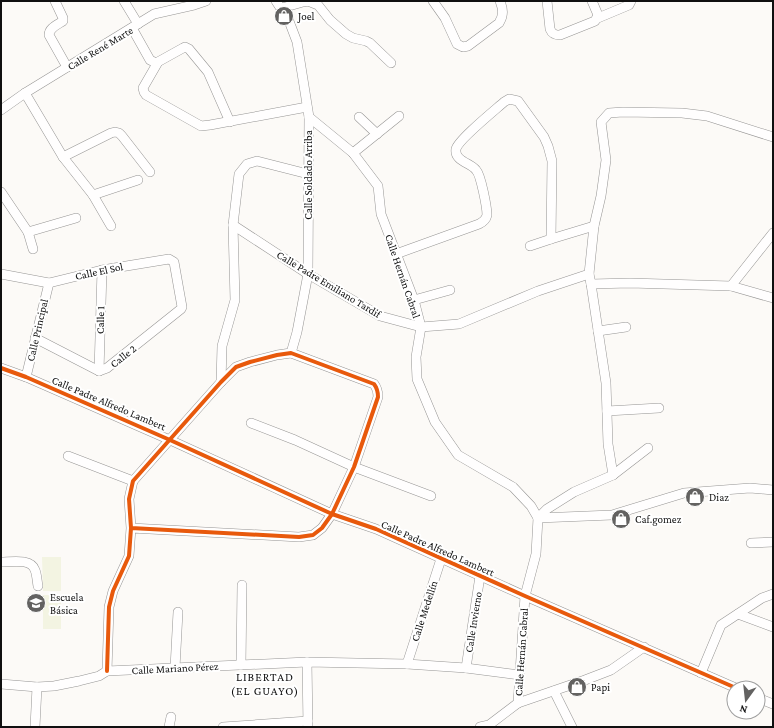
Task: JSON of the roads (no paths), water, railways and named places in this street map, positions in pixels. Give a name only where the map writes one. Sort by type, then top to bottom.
[{"type":"street","points":[[55,1],[63,21],[52,28],[49,31],[49,35],[67,67]]},
{"type":"street","points":[[124,1],[150,60],[156,63],[158,62]]},
{"type":"street","name":"Calle René Marte","points":[[1,110],[25,93],[154,14],[206,1]]},
{"type":"street","points":[[279,5],[308,1],[313,2],[318,5],[330,20],[346,34],[370,43],[391,63]]},
{"type":"street","points":[[433,1],[445,18],[457,44],[463,47],[468,46],[499,23],[503,14],[500,1]]},
{"type":"street","points":[[547,1],[551,32],[560,35],[629,5],[631,1]]},
{"type":"street","points":[[592,1],[598,18]]},
{"type":"street","name":"Calle Soldado Arriba","points":[[279,5],[290,21],[296,42],[308,117],[308,274],[297,332],[291,353]]},
{"type":"street","points":[[230,122],[208,72],[189,48],[185,47],[158,62],[143,88],[146,95],[201,126],[230,122],[307,107]]},
{"type":"street","points":[[25,93],[63,157],[93,195],[111,226]]},
{"type":"street","points":[[396,254],[485,221],[487,216],[478,172],[473,166],[463,162],[457,156],[456,149],[461,140],[509,99],[518,101],[544,137],[548,146],[552,161],[551,239]]},
{"type":"street","points":[[613,475],[608,444],[606,383],[589,274],[594,226],[601,196],[606,160],[601,122],[609,113],[682,113],[707,116],[773,137]]},
{"type":"street","points":[[353,153],[399,116]]},
{"type":"street","name":"Calle Hernán Cabral","points":[[308,117],[353,153],[378,186],[381,214],[414,300],[421,327],[416,357],[417,379],[435,422],[458,455],[513,487],[531,506],[538,518],[536,554],[525,596],[518,703],[489,725],[482,727]]},
{"type":"street","points":[[359,117],[377,134]]},
{"type":"street","points":[[63,157],[115,132],[122,136],[150,172]]},
{"type":"street","points":[[221,382],[222,346],[235,300],[233,225],[239,174],[247,164],[257,161],[308,174]]},
{"type":"street","points":[[93,195],[138,180]]},
{"type":"street","points":[[1,192],[4,202],[28,232],[33,249]]},
{"type":"street","points":[[28,232],[76,218]]},
{"type":"street","name":"Calle Padre Emiliano Tardif","points":[[233,225],[308,274],[380,316],[421,327],[459,324],[538,291],[589,274]]},
{"type":"street","points":[[530,246],[594,226]]},
{"type":"street","points":[[731,286],[773,233]]},
{"type":"street","name":"Calle El Sol","points":[[1,274],[49,282],[102,270],[169,259],[174,262],[178,284]]},
{"type":"street","name":"Calle 1","points":[[99,370],[102,270]]},
{"type":"street","name":"Calle Principal","points":[[26,377],[49,282]]},
{"type":"street","points":[[591,284],[630,283],[731,286],[773,298]]},
{"type":"street","name":"Calle 2","points":[[35,338],[99,370],[107,368],[179,312],[182,307],[178,284]]},
{"type":"street","points":[[414,300],[450,290]]},
{"type":"street","points":[[598,331],[626,327]]},
{"type":"street","points":[[107,671],[109,607],[113,591],[129,556],[129,499],[133,481],[221,382],[236,367],[277,355],[291,353],[374,384],[377,388],[378,397],[354,467],[332,514],[322,528],[313,535],[299,537],[130,528]]},
{"type":"street","name":"Calle Padre Alfredo Lambert","points":[[1,368],[26,377],[170,440],[332,514],[376,529],[726,684]]},
{"type":"street","points":[[607,411],[659,408]]},
{"type":"street","points":[[251,423],[295,440],[354,467],[431,496]]},
{"type":"street","points":[[538,518],[547,510],[574,492],[613,475],[648,448]]},
{"type":"street","points":[[68,456],[133,481]]},
{"type":"street","points":[[538,518],[612,515],[684,493],[750,488],[773,490]]},
{"type":"street","points":[[751,544],[773,542]]},
{"type":"street","name":"Calle Medellín","points":[[407,664],[441,558]]},
{"type":"street","points":[[1,562],[26,562],[32,564],[35,569],[38,586]]},
{"type":"street","name":"Calle Invierno","points":[[466,668],[480,576]]},
{"type":"street","points":[[241,665],[242,585]]},
{"type":"street","points":[[701,673],[721,625],[762,598],[773,594]]},
{"type":"street","points":[[174,668],[178,612]]},
{"type":"street","points":[[738,614],[773,627]]},
{"type":"street","points":[[518,703],[610,670],[644,647]]},
{"type":"street","points":[[223,727],[308,724],[307,662]]},
{"type":"street","name":"Calle Mariano Pérez","points":[[1,684],[37,687],[54,686],[99,676],[107,671],[307,662],[407,664],[466,668],[520,675]]},
{"type":"street","points":[[34,727],[37,687]]},
{"type":"street","points":[[554,691],[572,727]]},
{"type":"street","points":[[169,727],[171,718]]},
{"type":"place","name":"Joel","points":[[284,16]]},
{"type":"place","name":"Diaz","points":[[695,497]]},
{"type":"place","name":"Caf.gomez","points":[[621,519]]},
{"type":"place","name":"Escuela Básica","points":[[36,603]]},
{"type":"place","name":"Papi","points":[[577,687]]},
{"type":"district","name":"LIBERTAD (EL GUAYO)","points":[[265,684]]}]
